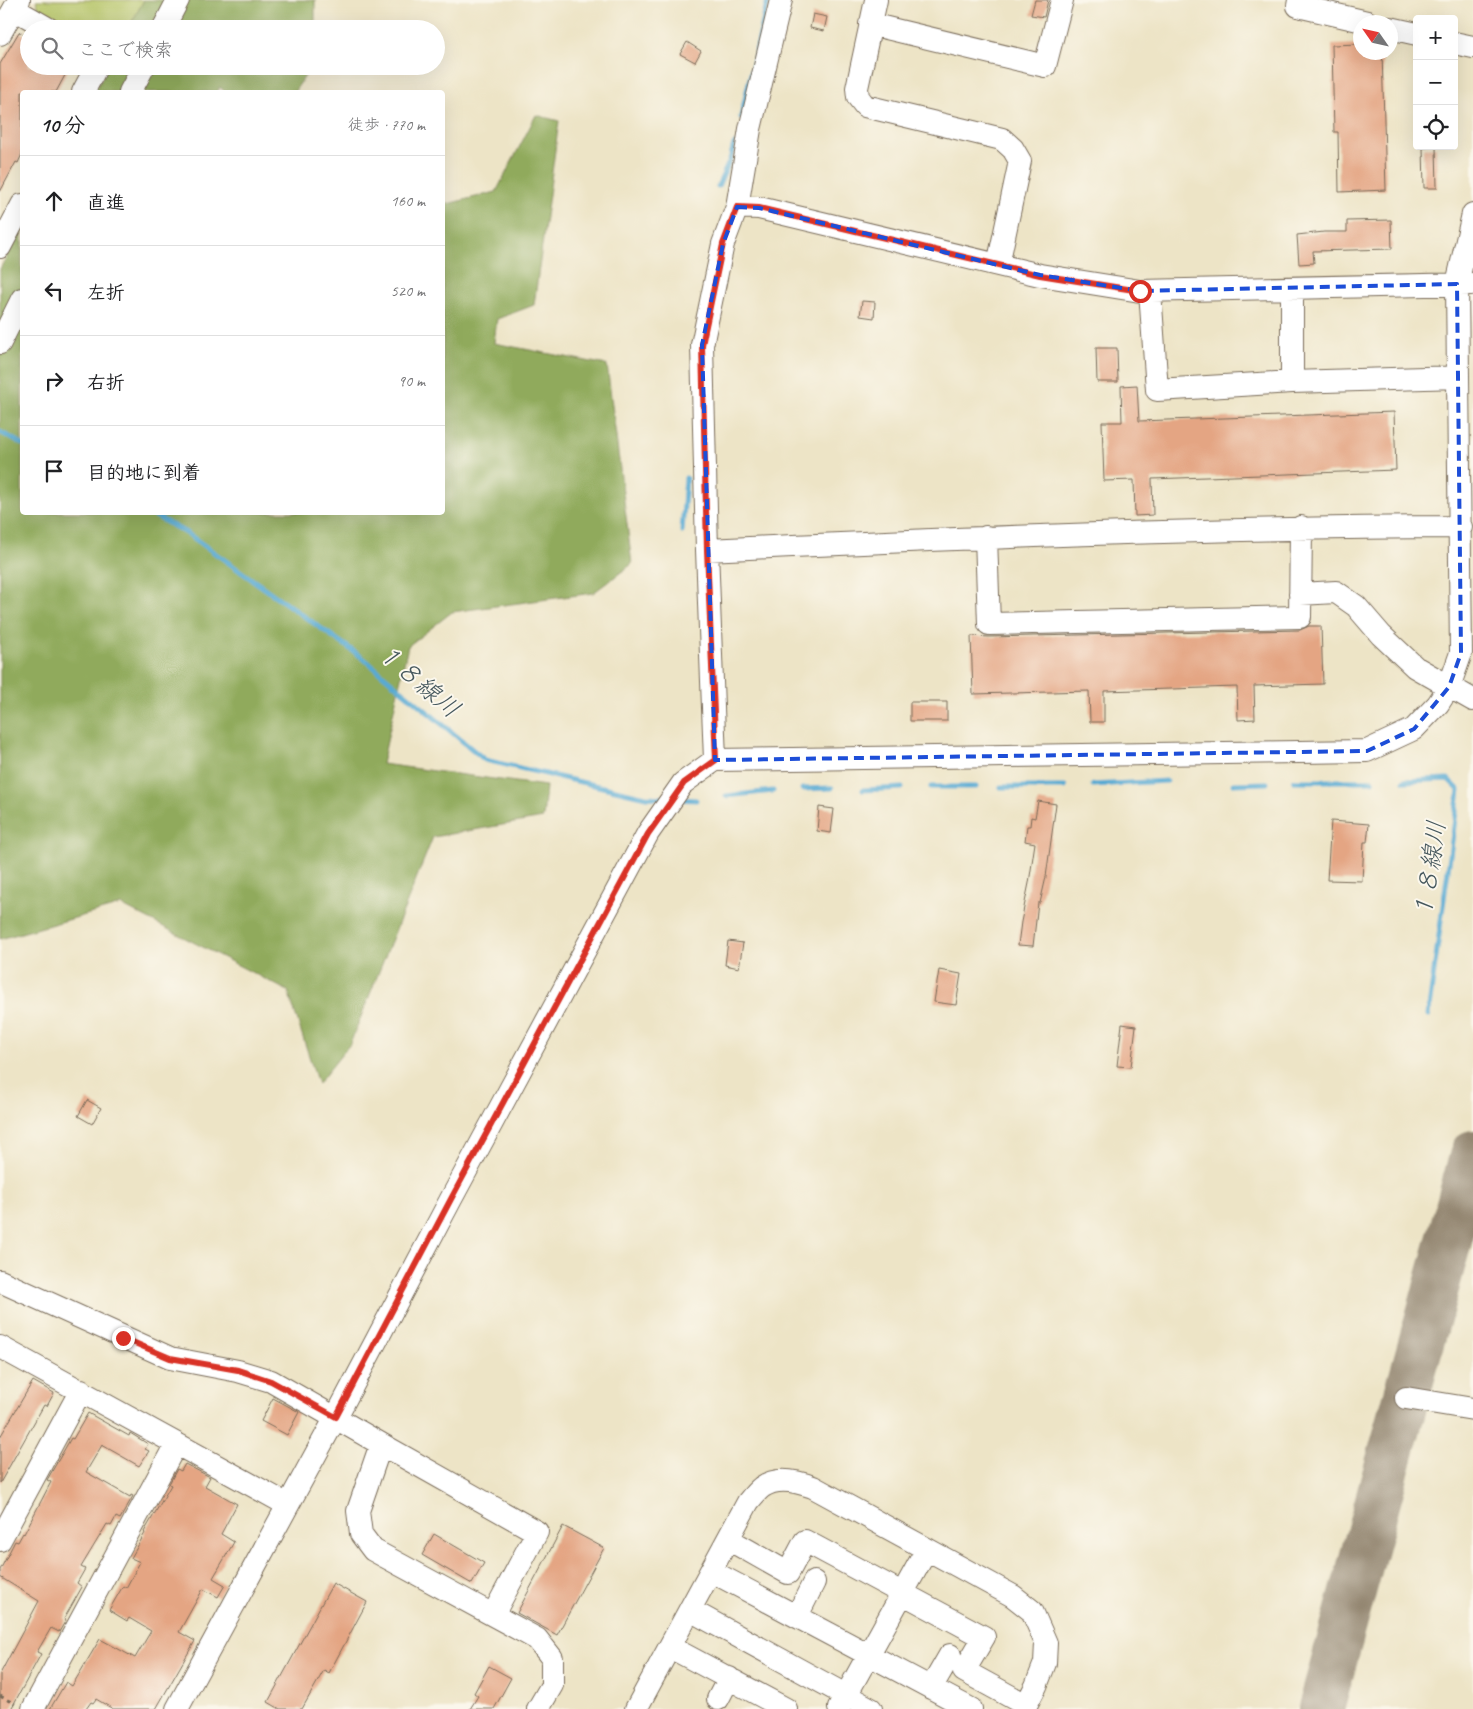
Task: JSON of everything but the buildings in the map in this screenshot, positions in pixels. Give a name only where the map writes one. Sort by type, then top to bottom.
[{"type":"street","points":[[168,20],[178,0]]},
{"type":"street","points":[[716,760],[707,550],[702,345],[723,244],[737,207],[750,129],[781,0]]},
{"type":"street","points":[[874,0],[857,88],[858,97],[865,106],[1002,139],[1013,149],[1020,161],[998,265]]},
{"type":"street","points":[[870,24],[1045,66],[1062,0]]},
{"type":"street","points":[[1299,0],[1298,6],[1353,19]]},
{"type":"street","points":[[0,34],[16,5],[37,20]]},
{"type":"street","points":[[1398,30],[1413,33]]},
{"type":"street","points":[[1458,44],[1473,47]]},
{"type":"street","points":[[84,90],[92,75]]},
{"type":"street","points":[[131,90],[139,75]]},
{"type":"street","points":[[737,207],[759,208],[1040,275],[1140,291],[1465,284]]},
{"type":"street","points":[[0,247],[20,209]]},
{"type":"street","points":[[177,1709],[336,1417],[648,834],[684,783],[716,760],[1367,751],[1414,729],[1438,704],[1449,687],[1461,653],[1458,377],[1465,284],[1473,214]]},
{"type":"street","points":[[1292,288],[1292,382]]},
{"type":"street","points":[[1150,291],[1157,390],[1292,382],[1458,377]]},
{"type":"street","points":[[0,343],[20,303]]},
{"type":"street","points":[[707,550],[986,537],[1300,527],[1461,526]]},
{"type":"street","points":[[986,537],[989,624],[1300,617],[1300,527]]},
{"type":"street","points":[[1300,594],[1336,592],[1356,606],[1415,667],[1473,700]]},
{"type":"street","points":[[0,1281],[170,1358],[238,1370],[271,1381],[537,1532],[494,1615]]},
{"type":"street","points":[[0,1347],[288,1505]]},
{"type":"street","points":[[0,1540],[81,1390]]},
{"type":"street","points":[[1406,1398],[1473,1409]]},
{"type":"street","points":[[25,1707],[176,1444]]},
{"type":"street","points":[[381,1444],[358,1511],[361,1534],[373,1550],[537,1639],[552,1658],[552,1685],[538,1709]]},
{"type":"street","points":[[641,1707],[670,1646],[748,1502],[762,1487],[776,1481],[796,1481],[813,1486],[1013,1596],[1032,1612],[1046,1643],[1045,1663],[1036,1686],[1025,1707],[964,1671],[984,1637],[806,1541],[788,1573],[728,1539]]},
{"type":"street","points":[[843,1702],[926,1549]]},
{"type":"street","points":[[711,1571],[971,1709]]},
{"type":"street","points":[[796,1616],[814,1582]]},
{"type":"street","points":[[690,1610],[843,1702],[871,1709]]},
{"type":"street","points":[[670,1646],[729,1678],[776,1707]]},
{"type":"street","points":[[931,1688],[950,1655]]},
{"type":"street","points":[[718,1699],[729,1678]]},
{"type":"path","points":[[0,1696],[25,1707]]},
{"type":"highlighted area","points":[[737,207],[759,208],[1040,275],[1140,291],[1457,284],[1461,653],[1449,687],[1414,729],[1367,751],[715,760],[702,345],[723,244]]},
{"type":"green space","points":[[36,0],[144,0],[133,20],[58,20],[39,9]]},
{"type":"green space","points":[[144,0],[315,0],[315,20],[133,20]]},
{"type":"green space","points":[[103,75],[306,75],[295,90],[223,90],[220,87],[218,90],[95,90]]},
{"type":"green space","points":[[536,115],[559,121],[534,305],[497,319],[494,343],[607,365],[632,564],[593,593],[452,612],[408,646],[382,764],[546,786],[543,818],[433,837],[350,1044],[318,1084],[288,991],[121,905],[0,939],[0,269],[20,231],[20,515],[445,515],[445,205],[496,192]]},
{"type":"waterway","points":[[741,117],[768,0]]},
{"type":"waterway","points":[[718,186],[730,160],[734,144]]},
{"type":"waterway","name":"１８線川","points":[[0,432],[20,443]]},
{"type":"waterway","points":[[682,531],[686,478]]},
{"type":"waterway","name":"１８線川","points":[[153,515],[188,534],[363,658],[485,760],[646,797],[665,798]]},
{"type":"waterway","name":"１８線川","points":[[1404,781],[1448,779],[1459,790],[1428,1015]]},
{"type":"waterway","name":"１８線川","points":[[1093,785],[1167,781]]},
{"type":"waterway","name":"１８線川","points":[[1294,781],[1372,781]]},
{"type":"waterway","name":"１８線川","points":[[1233,784],[1267,783]]},
{"type":"waterway","name":"１８線川","points":[[931,787],[976,787]]},
{"type":"waterway","name":"１８線川","points":[[1001,787],[1065,787]]},
{"type":"waterway","name":"１８線川","points":[[802,789],[832,788]]},
{"type":"waterway","name":"１８線川","points":[[863,790],[902,788]]},
{"type":"waterway","name":"１８線川","points":[[726,796],[773,791]]},
{"type":"waterway","name":"１８線川","points":[[679,799],[696,800]]},
{"type":"taxiway","points":[[1321,1709],[1473,1153]]},
{"type":"route","points":[[123,1338],[170,1358],[238,1370],[271,1381],[336,1417],[648,834],[684,783],[716,760],[707,550],[702,345],[723,244],[737,207],[759,208],[1040,275],[1140,291]]}]
